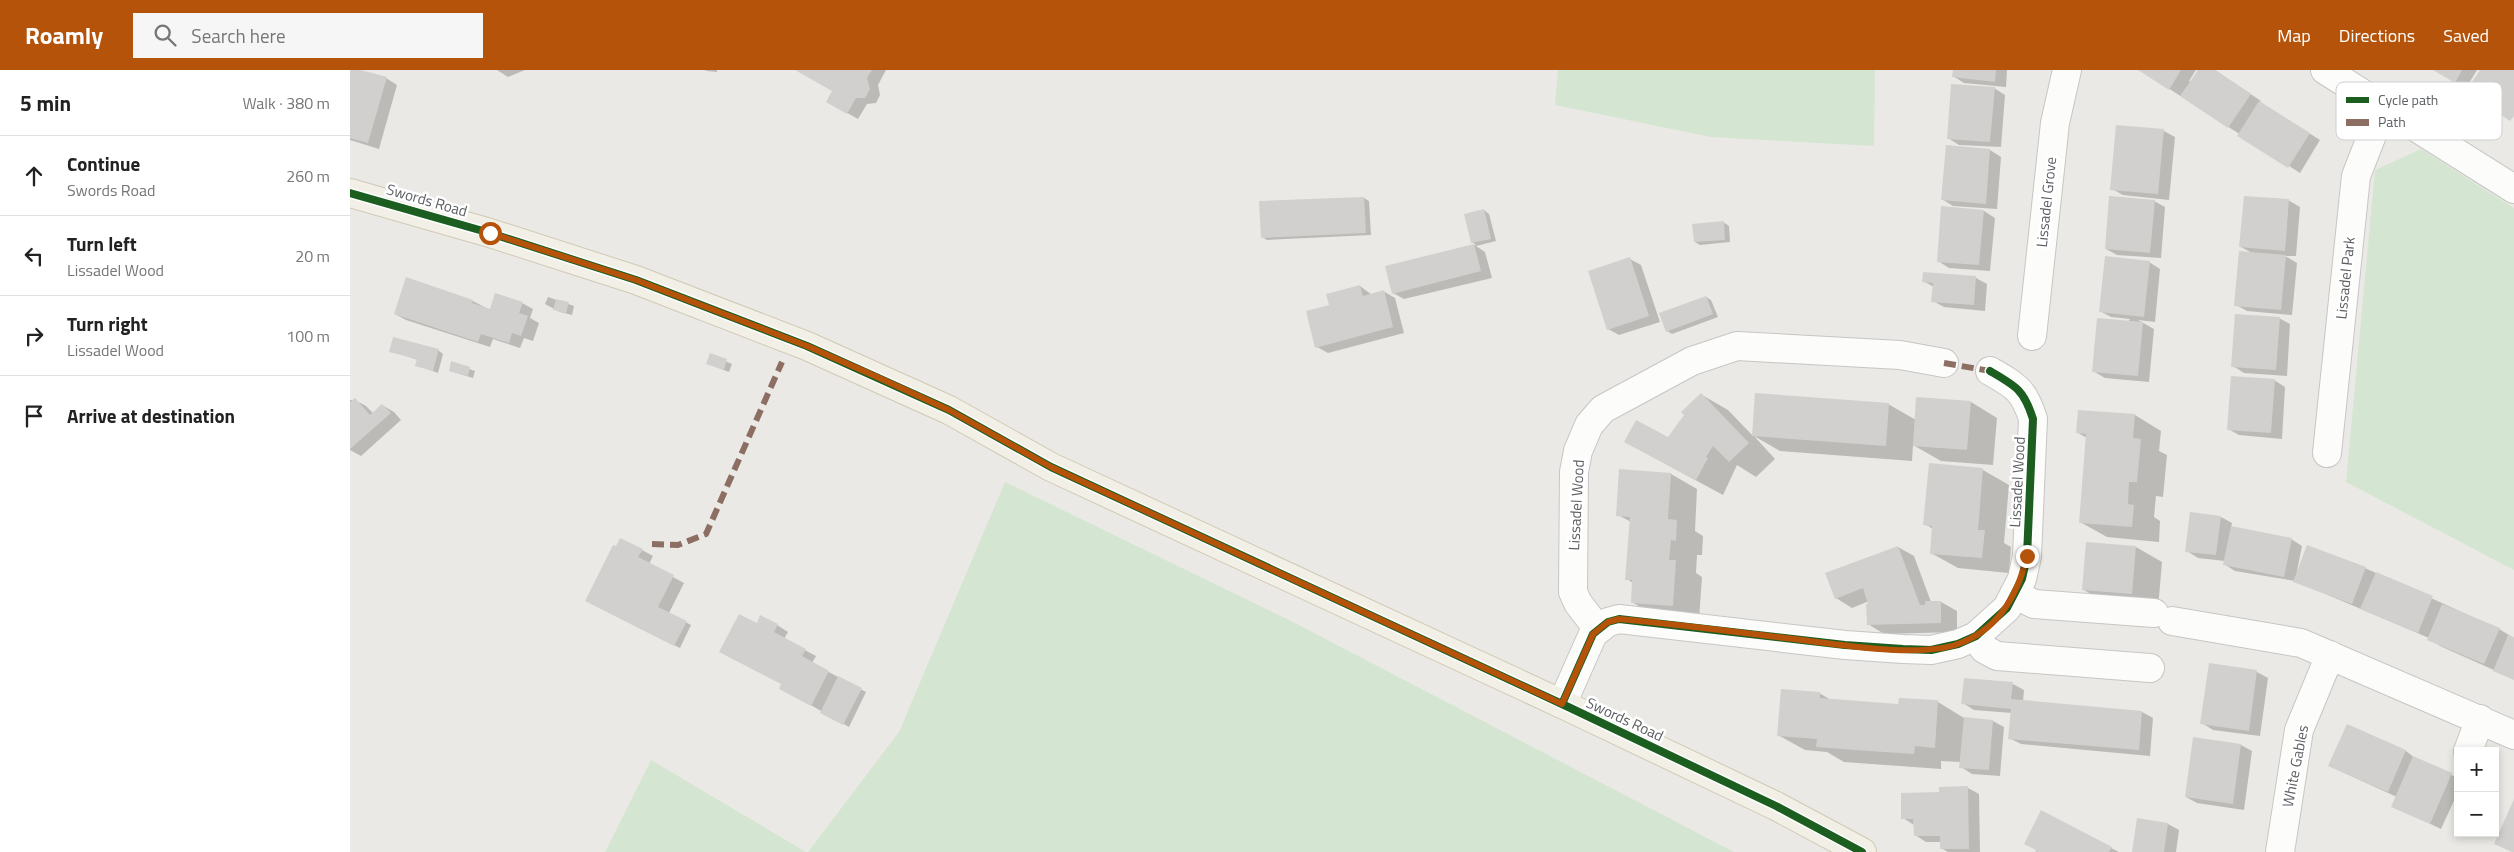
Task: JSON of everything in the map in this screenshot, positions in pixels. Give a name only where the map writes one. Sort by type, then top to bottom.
[{"type":"main road","name":"Swords Road","points":[[350,193],[490,233],[636,280],[807,346],[949,410],[1051,467],[1562,704],[1776,806],[1862,852]]},
{"type":"street","name":"Lissadel Grove","points":[[2032,336],[2055,123],[2067,70]]},
{"type":"street","points":[[2325,70],[2344,82]]},
{"type":"street","name":"Lissadel Park","points":[[2327,453],[2356,176],[2370,140]]},
{"type":"street","points":[[2436,140],[2514,188]]},
{"type":"street","name":"Lissadel Wood","points":[[1944,363],[1900,355],[1737,346],[1692,361],[1603,409],[1589,425],[1578,451],[1574,472],[1573,592],[1578,603],[1597,628],[1619,619],[1845,645],[1931,650],[1958,644],[1976,636],[2007,608],[2022,579],[2027,556],[2033,419],[2027,400],[2015,386],[1990,371]]},
{"type":"street","points":[[2014,594],[2034,604],[2163,617],[2302,643],[2514,735]]},
{"type":"street","points":[[1562,704],[1597,628]]},
{"type":"street","points":[[1976,636],[1984,649],[1997,656],[2150,668]]},
{"type":"street","name":"White Gables","points":[[2280,852],[2299,730],[2330,655]]},
{"type":"street","points":[[2470,747],[2480,719]]},
{"type":"green space","points":[[1558,70],[1875,70],[1874,146],[1711,137],[1555,105]]},
{"type":"green space","points":[[2421,149],[2514,208],[2514,570],[2346,482],[2375,170]]},
{"type":"green space","points":[[1005,482],[1295,623],[1734,852],[808,852],[899,732]]},
{"type":"green space","points":[[651,760],[806,852],[605,852]]},
{"type":"building","points":[[350,70],[361,70],[387,77],[368,143],[350,138]]},
{"type":"building","points":[[795,70],[872,70],[867,78],[870,89],[865,98],[856,98],[847,114],[826,102],[832,91]]},
{"type":"building","points":[[1953,70],[1996,70],[1995,82],[1952,77]]},
{"type":"building","points":[[2138,70],[2181,70],[2169,90]]},
{"type":"building","points":[[2198,70],[2215,70],[2251,94],[2228,128],[2180,96]]},
{"type":"building","points":[[2433,70],[2462,70],[2456,82]]},
{"type":"building","points":[[2480,70],[2514,70],[2514,116],[2510,121],[2502,116],[2502,82],[2472,82]]},
{"type":"building","points":[[1951,84],[1995,87],[1990,142],[1947,139]]},
{"type":"building","points":[[2259,101],[2310,133],[2288,168],[2237,136]]},
{"type":"building","points":[[2116,125],[2164,129],[2158,194],[2110,190]]},
{"type":"building","points":[[1946,145],[1990,149],[1986,204],[1941,200]]},
{"type":"building","points":[[2109,196],[2155,200],[2150,253],[2105,249]]},
{"type":"building","points":[[2244,196],[2289,199],[2285,251],[2239,247]]},
{"type":"building","points":[[1364,197],[1366,233],[1261,238],[1259,201]]},
{"type":"building","points":[[1941,206],[1984,210],[1979,265],[1937,262]]},
{"type":"building","points":[[1484,209],[1491,239],[1471,243],[1464,214]]},
{"type":"building","points":[[1724,221],[1725,240],[1694,242],[1692,224]]},
{"type":"building","points":[[1474,244],[1481,271],[1392,294],[1385,266]]},
{"type":"building","points":[[2239,251],[2286,255],[2281,310],[2234,306]]},
{"type":"building","points":[[2105,256],[2150,261],[2144,317],[2099,312]]},
{"type":"building","points":[[1630,257],[1649,316],[1607,330],[1588,271]]},
{"type":"building","points":[[1923,272],[1976,276],[1974,305],[1931,302],[1933,283],[1922,282]]},
{"type":"building","points":[[406,277],[473,300],[472,303],[490,309],[495,293],[523,302],[519,313],[528,316],[521,336],[512,333],[509,343],[481,334],[478,342],[394,314]]},
{"type":"building","points":[[1360,285],[1363,296],[1384,290],[1393,327],[1315,348],[1306,311],[1329,305],[1326,294]]},
{"type":"building","points":[[1706,296],[1713,314],[1666,332],[1659,313]]},
{"type":"building","points":[[556,299],[569,302],[566,313],[553,310]]},
{"type":"building","points":[[2235,314],[2280,317],[2276,370],[2231,367]]},
{"type":"building","points":[[2097,318],[2143,322],[2138,376],[2092,372]]},
{"type":"building","points":[[393,337],[439,349],[433,371],[415,366],[417,359],[389,352]]},
{"type":"building","points":[[710,353],[727,359],[724,370],[706,364]]},
{"type":"building","points":[[451,361],[470,367],[468,376],[449,371]]},
{"type":"building","points":[[2231,376],[2275,379],[2271,433],[2227,430]]},
{"type":"building","points":[[1701,393],[1749,443],[1729,462],[1713,446],[1696,480],[1624,442],[1636,420],[1668,437],[1684,415],[1681,412]]},
{"type":"building","points":[[1755,393],[1889,403],[1886,446],[1752,436]]},
{"type":"building","points":[[1916,397],[1971,401],[1967,450],[1913,446]]},
{"type":"building","points":[[355,398],[370,415],[382,404],[391,413],[350,449],[350,402]]},
{"type":"building","points":[[2078,410],[2135,414],[2133,438],[2141,439],[2137,482],[2129,482],[2128,504],[2134,505],[2132,527],[2079,523],[2086,434],[2076,433]]},
{"type":"building","points":[[1929,463],[1983,468],[1978,530],[1985,530],[1982,558],[1930,554],[1932,526],[1923,525]]},
{"type":"building","points":[[1619,469],[1671,473],[1668,519],[1677,520],[1676,541],[1671,540],[1669,560],[1676,560],[1673,606],[1631,603],[1632,580],[1625,580],[1630,517],[1616,516]]},
{"type":"building","points":[[2190,512],[2221,516],[2216,555],[2185,552]]},
{"type":"building","points":[[2231,526],[2292,538],[2284,577],[2223,565]]},
{"type":"building","points":[[620,538],[643,549],[638,557],[674,575],[658,607],[687,621],[674,646],[585,601],[613,545],[616,546]]},
{"type":"building","points":[[2086,542],[2136,546],[2132,594],[2082,590]]},
{"type":"building","points":[[2307,545],[2366,567],[2352,604],[2293,582]]},
{"type":"building","points":[[1898,546],[1920,605],[1925,605],[1925,601],[1941,601],[1941,623],[1867,625],[1866,604],[1868,604],[1863,588],[1835,599],[1825,573]]},
{"type":"building","points":[[2376,572],[2433,596],[2418,633],[2360,609]]},
{"type":"building","points":[[2442,604],[2500,628],[2484,664],[2427,640]]},
{"type":"building","points":[[739,614],[757,623],[760,615],[778,624],[774,632],[806,649],[802,656],[829,671],[811,706],[779,689],[781,684],[719,652]]},
{"type":"building","points":[[2508,635],[2514,637],[2514,680],[2493,671]]},
{"type":"building","points":[[2209,663],[2257,670],[2249,731],[2200,724]]},
{"type":"building","points":[[838,676],[862,688],[843,725],[820,713]]},
{"type":"building","points":[[1964,678],[2013,682],[2011,699],[2142,711],[2139,750],[2008,739],[2011,709],[1961,704]]},
{"type":"building","points":[[1781,689],[1820,692],[1820,698],[1898,704],[1899,698],[1938,700],[1935,748],[1915,746],[1914,754],[1855,750],[1816,747],[1817,739],[1777,736]]},
{"type":"building","points":[[1964,717],[1993,720],[1989,770],[1959,768]]},
{"type":"building","points":[[2347,724],[2406,750],[2388,792],[2328,766]]},
{"type":"building","points":[[2193,737],[2241,744],[2233,804],[2185,797]]},
{"type":"building","points":[[2413,756],[2452,773],[2430,824],[2391,807]]},
{"type":"building","points":[[1968,786],[1969,849],[1940,849],[1940,836],[1914,836],[1913,819],[1901,819],[1901,793],[1939,792],[1939,787]]},
{"type":"building","points":[[2514,799],[2514,852],[2494,844],[2497,837],[2499,837],[2499,833]]},
{"type":"building","points":[[2041,810],[2112,847],[2109,852],[2035,852],[2036,850],[2024,844]]},
{"type":"building","points":[[2137,818],[2168,823],[2164,852],[2132,852]]},
{"type":"marked path","points":[[652,544],[678,545],[706,534],[782,362]]},
{"type":"marked path","points":[[1944,363],[1990,371]]},
{"type":"cycle path","points":[[350,193],[490,233],[636,280],[807,346],[949,410],[1051,467],[1562,704],[1776,806],[1862,852]]},
{"type":"cycle path","points":[[1562,704],[1593,634],[1608,622],[1619,619],[1845,645],[1903,649],[1931,650],[1958,644],[1976,636],[2007,608],[2022,579],[2027,556],[2033,419],[2026,401],[2018,390],[1990,371]]},
{"type":"route","points":[[490,233],[636,280],[807,346],[949,410],[1051,467],[1562,704],[1593,634],[1597,628],[1608,622],[1619,619],[1702,627],[1845,645],[1931,650],[1958,644],[1976,636],[1992,623],[2007,608],[2022,579],[2027,556]]}]
